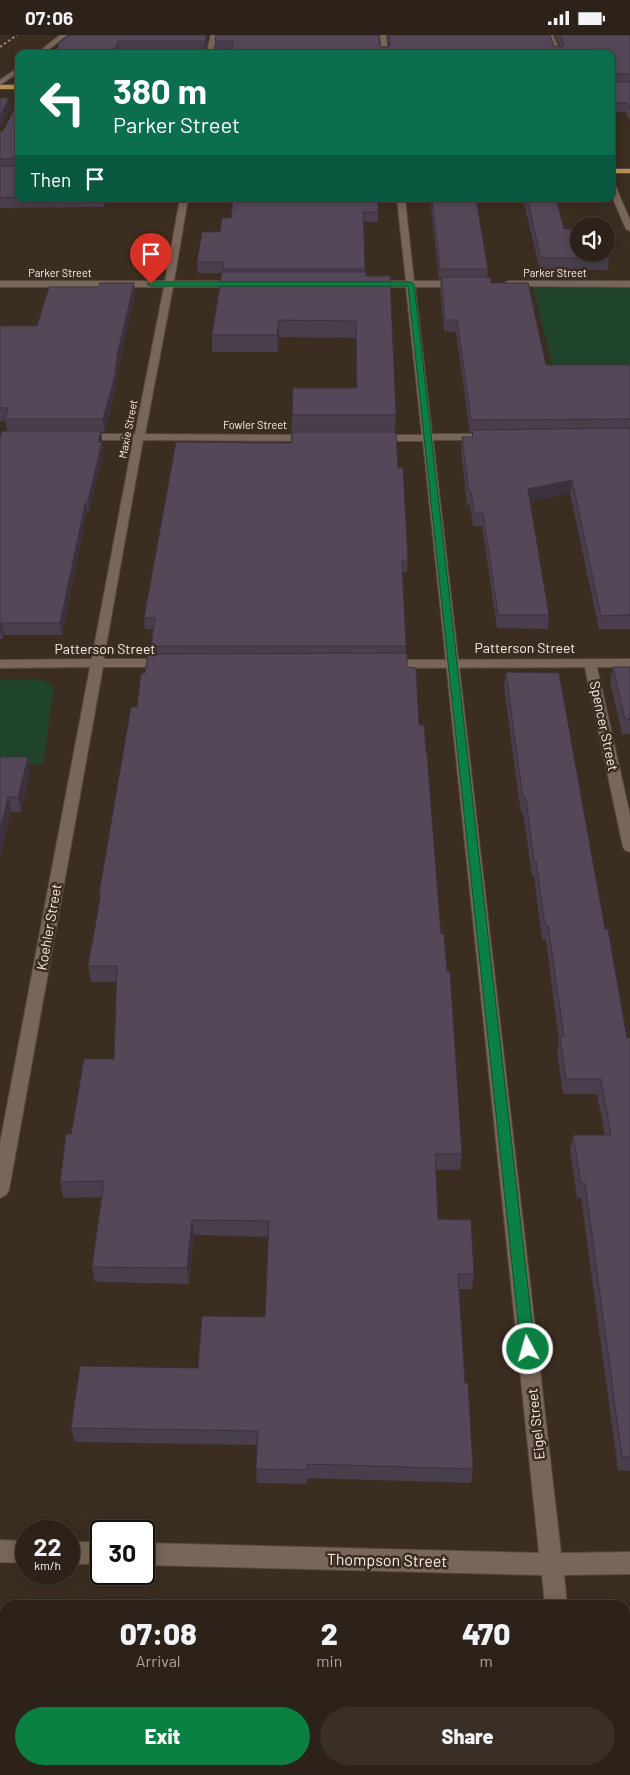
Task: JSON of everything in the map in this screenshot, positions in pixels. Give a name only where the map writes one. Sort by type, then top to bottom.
[{"type":"main road","points":[[0,87],[15,87]]},
{"type":"main road","points":[[615,171],[630,171]]},
{"type":"street","points":[[44,50],[64,35]]},
{"type":"street","points":[[210,50],[214,35]]},
{"type":"street","points":[[382,35],[384,50]]},
{"type":"street","points":[[550,35],[556,50]]},
{"type":"street","points":[[0,83],[15,72]]},
{"type":"street","points":[[615,194],[630,229]]},
{"type":"street","name":"Maxie Street","points":[[97,663],[139,437],[170,284],[184,202]]},
{"type":"street","name":"Eigel Street","points":[[401,202],[556,1600]]},
{"type":"street","name":"Parker Street","points":[[0,284],[247,284]]},
{"type":"street","points":[[362,284],[470,284]]},
{"type":"street","name":"Parker Street","points":[[500,284],[630,284]]},
{"type":"street","name":"Fowler Street","points":[[69,437],[318,437]]},
{"type":"street","points":[[368,438],[495,437]]},
{"type":"street","name":"Koehler Street","points":[[0,1190],[97,663]]},
{"type":"street","name":"Patterson Street","points":[[0,664],[183,663]]},
{"type":"street","name":"Patterson Street","points":[[372,663],[630,663]]},
{"type":"street","name":"Spencer Street","points":[[590,663],[630,847]]},
{"type":"street","points":[[0,1551],[15,1551]]},
{"type":"street","name":"Thompson Street","points":[[155,1554],[552,1564],[630,1563]]},
{"type":"green space","points":[[533,287],[630,288],[630,372],[554,372]]},
{"type":"green space","points":[[0,679],[40,679],[54,687],[43,764],[0,765]]},
{"type":"building","points":[[69,35],[206,35],[205,41],[118,41],[115,50],[56,50],[59,43]]},
{"type":"building","points":[[216,35],[379,35],[380,45],[388,47],[390,45],[389,35],[550,35],[554,46],[562,47],[564,44],[560,35],[630,35],[630,74],[615,74],[615,50],[232,50],[233,41],[215,41]]},
{"type":"building","points":[[615,82],[630,82],[630,109],[627,103],[615,103]]},
{"type":"building","points":[[0,98],[9,98],[0,116]]},
{"type":"building","points":[[15,108],[15,158],[0,159],[0,132],[3,131]]},
{"type":"building","points":[[0,166],[15,166],[15,197],[0,198]]},
{"type":"building","points":[[233,202],[378,202],[378,212],[363,212],[365,269],[223,269],[224,262],[197,262],[202,232],[220,232],[222,218],[231,218]]},
{"type":"building","points":[[432,202],[477,202],[488,269],[440,269]]},
{"type":"building","points":[[528,202],[557,202],[564,229],[570,229],[570,258],[541,258]]},
{"type":"building","points":[[222,272],[366,272],[366,276],[390,276],[396,415],[292,415],[293,388],[357,388],[356,321],[279,320],[277,335],[212,335]]},
{"type":"building","points":[[441,277],[490,277],[491,283],[528,283],[546,365],[630,365],[630,419],[471,420],[457,320],[445,320]]},
{"type":"building","points":[[100,283],[134,283],[118,351],[114,379],[103,419],[5,419],[8,408],[0,408],[0,326],[37,326],[49,287],[99,287]]},
{"type":"building","points":[[630,428],[630,615],[601,616],[572,480],[528,489],[549,615],[498,615],[483,513],[474,513],[471,492],[469,492],[462,437],[473,437],[472,430]]},
{"type":"building","points":[[2,431],[101,431],[98,442],[102,442],[88,500],[86,500],[60,623],[2,623],[0,628],[0,437]]},
{"type":"building","points":[[292,432],[396,432],[398,468],[403,468],[408,561],[402,561],[406,646],[151,646],[155,618],[144,618],[176,442],[291,443]]},
{"type":"building","points":[[407,653],[407,667],[416,668],[419,725],[424,725],[441,934],[444,934],[447,971],[450,971],[462,1154],[435,1154],[438,1219],[471,1220],[474,1274],[458,1274],[465,1383],[468,1383],[473,1469],[307,1464],[307,1470],[256,1469],[258,1431],[71,1428],[80,1366],[198,1368],[202,1316],[265,1317],[269,1221],[192,1220],[187,1268],[92,1267],[104,1181],[60,1182],[66,1134],[71,1134],[84,1059],[114,1059],[117,966],[88,966],[131,707],[137,707],[141,673],[145,673],[148,654]]},
{"type":"building","points":[[613,667],[630,667],[630,719],[625,719]]},
{"type":"building","points":[[506,672],[559,673],[605,929],[608,929],[627,1038],[630,1038],[630,1457],[622,1457],[585,1183],[581,1183],[573,1135],[611,1135],[601,1079],[566,1079],[560,1037],[564,1037],[548,925],[545,925],[526,798],[523,798]]},
{"type":"building","points":[[0,757],[28,757],[18,797],[8,797],[0,830]]},
{"type":"railway","points":[[0,47],[17,35]]},
{"type":"route","points":[[151,284],[411,284],[528,1349]]}]
